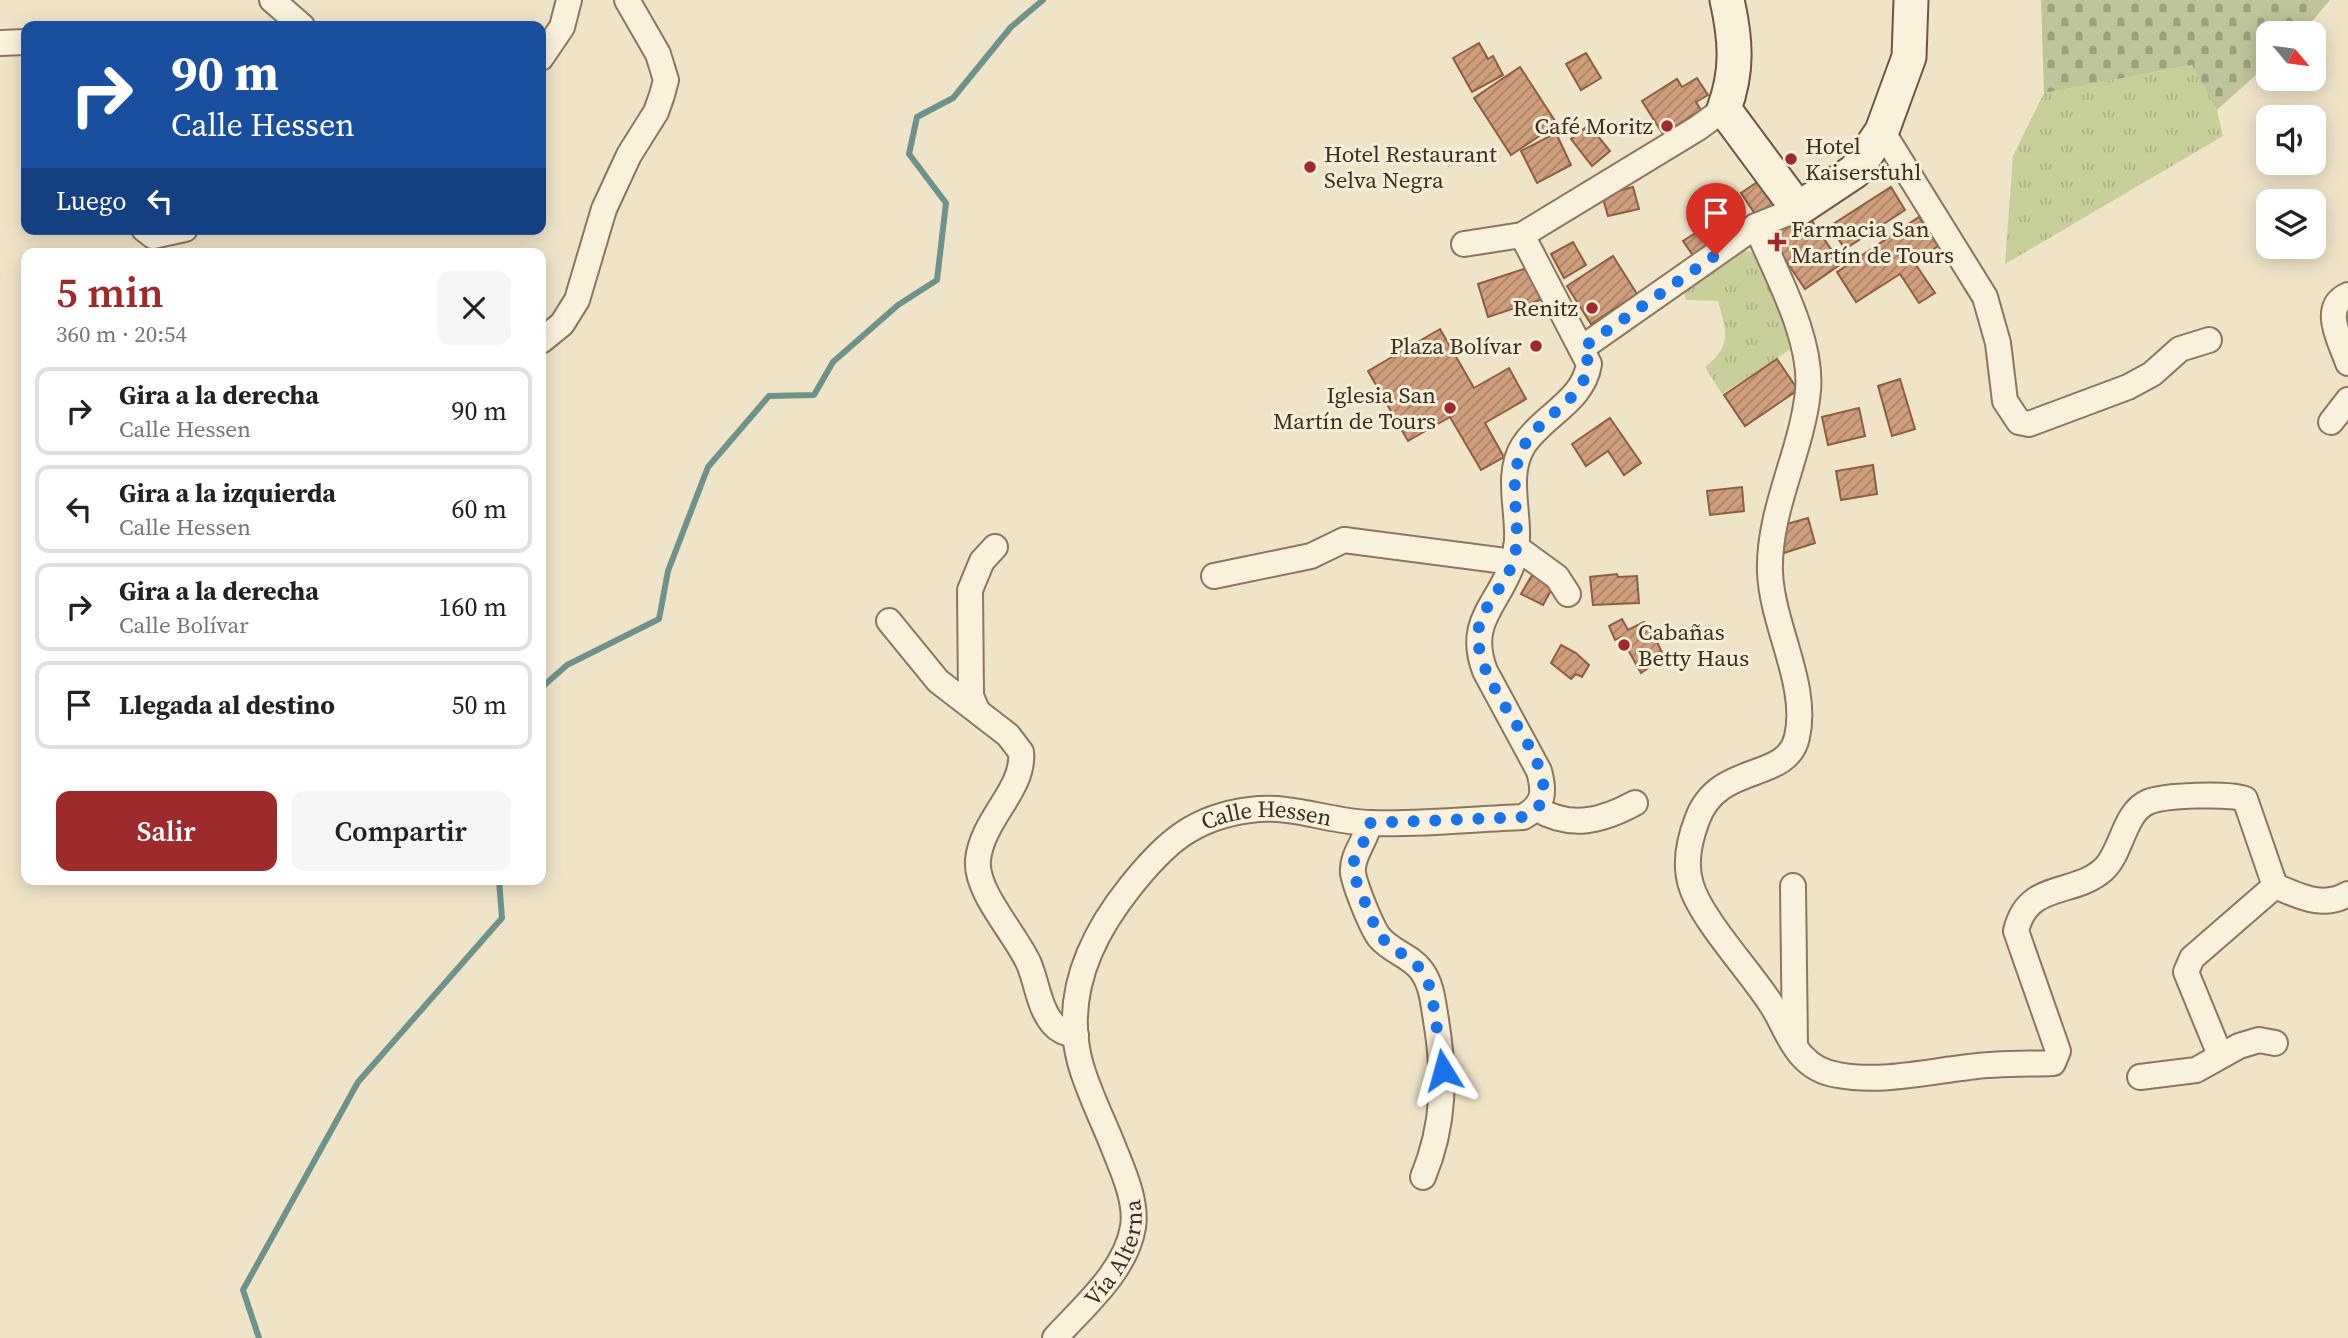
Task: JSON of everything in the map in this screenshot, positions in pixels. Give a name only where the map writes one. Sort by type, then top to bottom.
[{"type":"street","points":[[272,0],[296,21]]},
{"type":"street","points":[[546,51],[562,27],[569,0]]},
{"type":"street","points":[[546,337],[562,324],[577,300],[604,209],[629,155],[656,112],[666,80],[658,54],[627,0]]},
{"type":"street","points":[[1464,244],[1522,235],[1724,109],[1734,81],[1734,30],[1727,0]]},
{"type":"street","points":[[1582,348],[1756,226],[1798,209],[1855,171],[1882,131],[1909,57],[1911,0]]},
{"type":"street","points":[[0,43],[21,42]]},
{"type":"street","points":[[1724,109],[1798,209]]},
{"type":"street","points":[[1882,131],[1985,297],[1998,342],[2005,401],[2019,422],[2029,424],[2128,387],[2152,374],[2180,349],[2209,340]]},
{"type":"street","points":[[1756,226],[1803,342],[1808,374],[1805,406],[1774,526],[1770,571],[1777,621],[1798,696],[1798,729],[1793,749],[1781,762],[1723,783],[1713,793],[1698,817],[1687,862],[1691,885],[1702,910],[1754,978],[1795,1047],[1809,1062],[1828,1073],[1873,1078],[1968,1067],[2053,1063],[2058,1051],[2016,932],[2020,917],[2030,902],[2093,877],[2105,868],[2138,809],[2149,802],[2225,794],[2245,799],[2275,886],[2314,902],[2329,902],[2348,894]]},
{"type":"street","points":[[1522,235],[1589,364],[1579,391],[1524,446],[1516,464],[1515,555],[1478,632],[1479,655],[1497,696],[1522,734],[1539,771],[1543,787],[1542,801],[1537,809],[1552,818],[1577,823],[1600,819],[1635,803]]},
{"type":"street","points":[[2348,295],[2337,303],[2333,315],[2348,363]]},
{"type":"street","points":[[2331,422],[2348,400]]},
{"type":"street","points":[[1214,576],[1311,556],[1343,540],[1515,555],[1557,577],[1568,594]]},
{"type":"street","points":[[977,710],[971,696],[970,590],[982,561],[995,547]]},
{"type":"street","points":[[889,621],[939,681],[1018,745],[1022,762],[1018,779],[996,810],[978,860],[982,884],[1016,937],[1054,1025],[1066,1034],[1076,1035]]},
{"type":"street","name":"Calle Hessen","points":[[1076,1035],[1076,985],[1091,946],[1117,903],[1153,858],[1187,828],[1250,810],[1290,808],[1369,823],[1523,817],[1537,809]]},
{"type":"street","points":[[1369,823],[1367,836],[1353,863],[1356,883],[1379,936],[1420,968],[1431,989],[1443,1070],[1442,1110],[1435,1144],[1423,1177]]},
{"type":"street","points":[[1793,886],[1795,1047]]},
{"type":"street","points":[[2220,1055],[2186,972],[2188,965],[2275,886]]},
{"type":"street","name":"Vía Alterna","points":[[1055,1338],[1108,1279],[1128,1247],[1134,1226],[1132,1201],[1080,1062],[1076,1035]]},
{"type":"street","points":[[2140,1077],[2196,1070],[2220,1055],[2259,1040],[2275,1042]]},
{"type":"green space","points":[[2041,0],[2330,0],[2312,21],[2256,21],[2256,75],[2217,110],[2192,65],[2044,93]]},
{"type":"green space","points":[[2193,65],[2217,110],[2223,136],[2005,264],[2013,156],[2044,93]]},
{"type":"green space","points":[[1740,250],[1759,253],[1792,348],[1722,394],[1705,367],[1724,345],[1725,330],[1718,301],[1686,300],[1684,292]]},
{"type":"building","points":[[1479,43],[1488,59],[1493,56],[1503,75],[1472,92],[1453,58]]},
{"type":"building","points":[[1586,53],[1601,78],[1581,90],[1566,64]]},
{"type":"building","points":[[1520,67],[1557,124],[1511,155],[1474,98]]},
{"type":"building","points":[[1697,78],[1708,95],[1696,102],[1701,110],[1663,134],[1642,101],[1677,79],[1682,87]]},
{"type":"building","points":[[1589,125],[1610,151],[1592,166],[1571,139]]},
{"type":"building","points":[[1556,133],[1571,165],[1537,183],[1521,151]]},
{"type":"building","points":[[1762,179],[1778,203],[1757,217],[1741,193]]},
{"type":"building","points":[[1633,187],[1639,209],[1608,216],[1602,195]]},
{"type":"building","points":[[1891,187],[1905,210],[1845,249],[1830,226]]},
{"type":"building","points":[[1806,212],[1841,264],[1805,289],[1770,237]]},
{"type":"building","points":[[1919,217],[1938,246],[1914,262],[1935,293],[1919,303],[1900,274],[1856,302],[1837,272]]},
{"type":"building","points":[[1703,228],[1714,244],[1694,257],[1683,241]]},
{"type":"building","points":[[1573,242],[1586,265],[1564,278],[1551,254]]},
{"type":"building","points":[[1613,256],[1637,294],[1591,324],[1567,286]]},
{"type":"building","points":[[1533,266],[1543,299],[1488,317],[1478,284]]},
{"type":"building","name":"Iglesia San Martín de Tours","points":[[1440,329],[1474,388],[1509,368],[1526,399],[1485,423],[1504,457],[1481,470],[1450,417],[1408,441],[1368,371]]},
{"type":"building","points":[[1777,359],[1798,390],[1745,426],[1724,395]]},
{"type":"building","points":[[1900,379],[1915,429],[1892,436],[1878,386]]},
{"type":"building","points":[[1859,408],[1865,436],[1828,445],[1822,417]]},
{"type":"building","points":[[1610,418],[1641,463],[1624,475],[1608,451],[1586,466],[1572,444]]},
{"type":"building","points":[[1873,465],[1877,494],[1841,500],[1836,471]]},
{"type":"building","points":[[1742,487],[1744,511],[1710,515],[1707,491]]},
{"type":"building","points":[[1808,518],[1815,543],[1784,553],[1776,527]]},
{"type":"building","points":[[1617,574],[1618,577],[1637,576],[1639,603],[1593,605],[1590,577]]},
{"type":"building","points":[[1532,575],[1553,587],[1543,605],[1521,594]]},
{"type":"building","points":[[1622,619],[1628,630],[1644,622],[1652,631],[1664,657],[1641,673],[1621,637],[1615,640],[1609,626]]},
{"type":"building","points":[[1561,645],[1576,653],[1589,665],[1582,677],[1576,674],[1571,679],[1551,663]]},
{"type":"waterway","points":[[546,684],[567,665],[659,619],[668,571],[708,467],[769,396],[814,395],[833,362],[898,305],[937,280],[946,203],[909,154],[917,117],[953,98],[1011,27],[1043,0]]},
{"type":"waterway","points":[[259,1338],[243,1290],[358,1082],[502,918],[499,885]]},
{"type":"place","name":"Café Moritz","points":[[1667,126]]},
{"type":"place","name":"Hotel Kaiserstuhl","points":[[1791,159]]},
{"type":"place","name":"Hotel Restaurant Selva Negra","points":[[1310,167]]},
{"type":"place","name":"Farmacia San Martín de Tours","points":[[1777,242]]},
{"type":"place","name":"Renitz","points":[[1592,308]]},
{"type":"place","name":"Plaza Bolívar","points":[[1536,346]]},
{"type":"place","name":"Iglesia San Martín de Tours","points":[[1450,408]]},
{"type":"place","name":"Cabañas Betty Haus","points":[[1624,645]]},
{"type":"route","points":[[1443,1070],[1431,989],[1420,968],[1379,936],[1354,876],[1354,858],[1367,836],[1369,823],[1523,817],[1537,809],[1542,801],[1543,787],[1533,756],[1497,696],[1479,655],[1478,632],[1513,562],[1518,539],[1514,496],[1516,464],[1524,446],[1579,391],[1587,377],[1589,364],[1582,348],[1716,255]]}]
